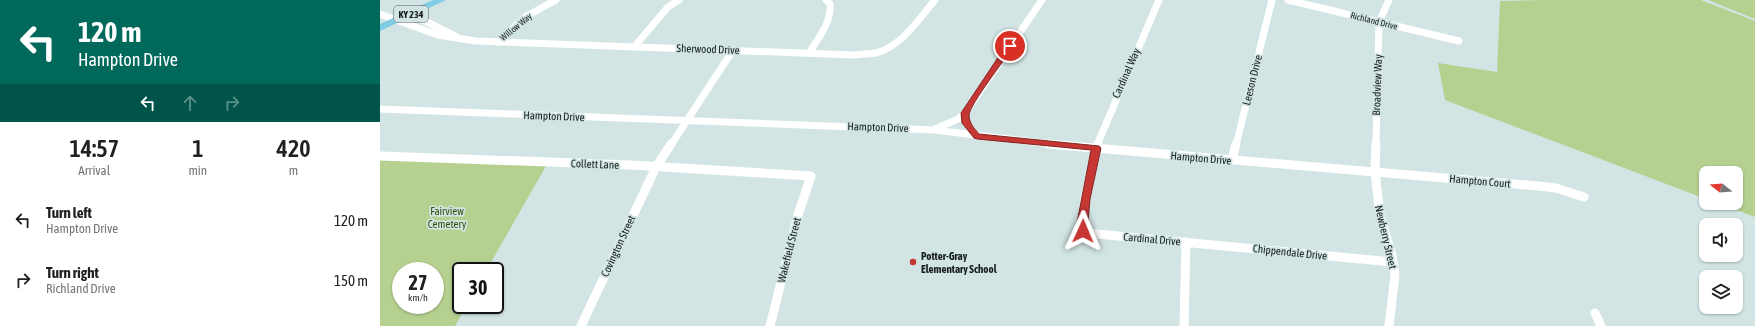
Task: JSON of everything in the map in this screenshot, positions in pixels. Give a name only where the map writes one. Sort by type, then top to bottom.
[{"type":"main road","name":"KY 234","points":[[380,28],[441,0]]},
{"type":"street","name":"Willow Way","points":[[498,42],[525,17],[556,0]]},
{"type":"street","points":[[634,47],[668,7],[679,0]]},
{"type":"street","points":[[809,53],[823,29],[831,11],[830,4],[826,0]]},
{"type":"street","name":"Sherwood Drive","points":[[395,21],[432,33],[459,39],[498,42],[854,55],[876,53],[895,44],[935,0]]},
{"type":"street","points":[[934,130],[958,119],[965,113],[980,88],[1042,0]]},
{"type":"street","name":"Cardinal Way","points":[[1096,148],[1118,93],[1159,0]]},
{"type":"street","name":"Leeson Drive","points":[[1232,160],[1272,0]]},
{"type":"street","name":"Richland Drive","points":[[1288,0],[1459,41]]},
{"type":"street","name":"Broadview Way","points":[[1375,172],[1379,22],[1389,0]]},
{"type":"street","points":[[380,14],[395,21]]},
{"type":"street","name":"Sherwood Drive","points":[[411,14],[459,39]]},
{"type":"street","points":[[380,18],[395,21]]},
{"type":"street","name":"Covington Street","points":[[581,326],[656,167],[733,50]]},
{"type":"street","name":"Hampton Drive","points":[[380,109],[934,130],[977,136],[1096,148],[1375,172]]},
{"type":"street","points":[[965,113],[966,123],[977,136]]},
{"type":"street","name":"Cardinal Drive","points":[[1096,148],[1081,228],[1082,231],[1097,234],[1186,242]]},
{"type":"street","name":"Collett Lane","points":[[380,156],[656,167],[810,176]]},
{"type":"street","name":"Hampton Court","points":[[1375,172],[1548,187],[1584,197]]},
{"type":"street","name":"Newberry Street","points":[[1375,172],[1380,216],[1393,262],[1395,286],[1389,326]]},
{"type":"street","name":"Wakefield Street","points":[[770,326],[798,215],[810,176]]},
{"type":"street","points":[[1184,326],[1186,242]]},
{"type":"street","name":"Chippendale Drive","points":[[1186,242],[1393,262]]},
{"type":"street","points":[[1595,313],[1600,326]]},
{"type":"green space","points":[[1701,0],[1755,21],[1755,217],[1736,210],[1743,210],[1743,166],[1699,166],[1699,196],[1445,100],[1438,63],[1497,72],[1500,1]]},
{"type":"green space","points":[[1708,0],[1755,0],[1755,19]]},
{"type":"green space","name":"Fairview Cemetery","points":[[380,159],[546,166],[491,262],[452,262],[452,314],[462,314],[455,326],[380,326]]},
{"type":"place","name":"Potter-Gray Elementary School","points":[[913,262]]},
{"type":"route","points":[[1010,46],[972,100],[965,113],[966,123],[970,130],[977,136],[1096,148],[1081,228],[1083,231]]}]
